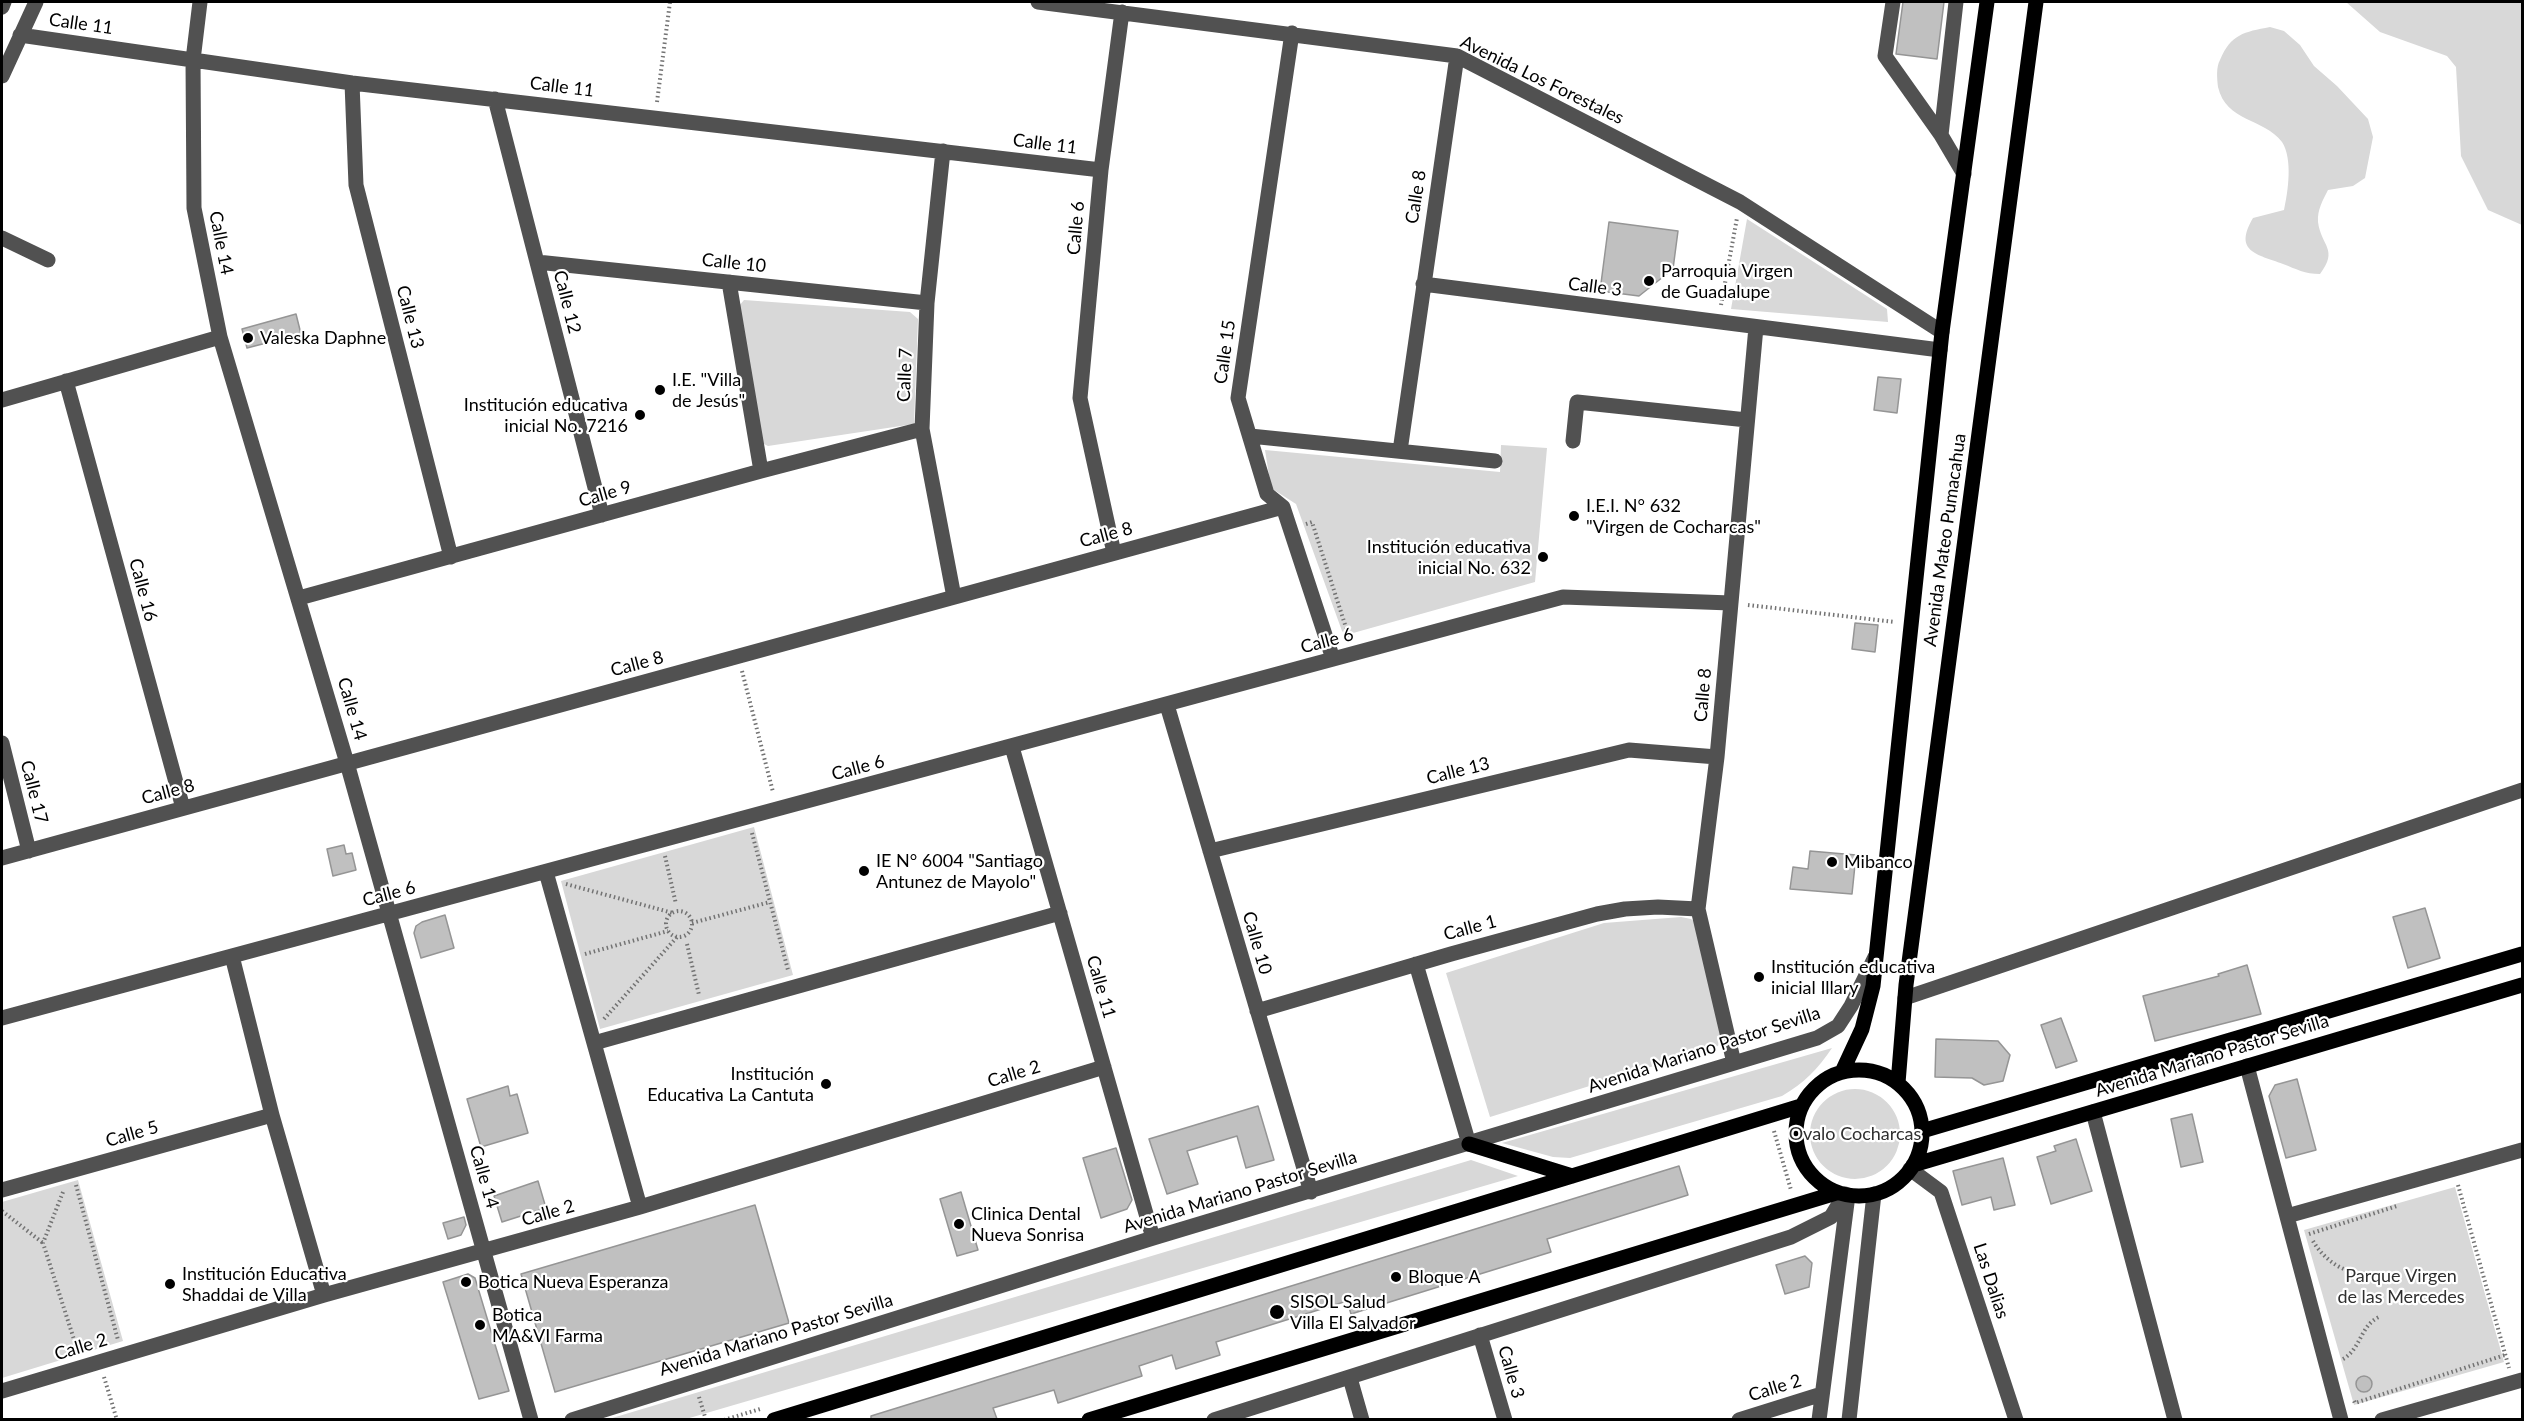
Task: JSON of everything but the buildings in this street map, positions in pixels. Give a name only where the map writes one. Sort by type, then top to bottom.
[{"type":"main road","name":"Avenida Mateo Pumacahua","points":[[1842,1072],[1862,1029],[1869,1006],[1877,951],[1942,332],[1987,2]]},
{"type":"main road","name":"Avenida Mateo Pumacahua","points":[[1898,1083],[1905,998],[2036,2]]},
{"type":"main road","name":"Avenida Mariano Pastor Sevilla","points":[[1922,1131],[2523,954]]},
{"type":"main road","name":"Avenida Mariano Pastor Sevilla","points":[[1911,1167],[2523,985]]},
{"type":"main road","points":[[1089,1419],[1795,1207],[1843,1194],[1874,1194],[1889,1188],[1911,1167],[1920,1149],[1922,1131],[1919,1113],[1911,1096],[1898,1083],[1881,1073],[1861,1070],[1842,1072],[1826,1079],[1812,1091],[1801,1106],[1796,1124],[1797,1142],[1802,1160],[1812,1176],[1843,1194]]},
{"type":"main road","points":[[770,1413],[1801,1106]]},
{"type":"main road","points":[[1469,1144],[1572,1176]]},
{"type":"street","points":[[2,7],[4,2]]},
{"type":"street","points":[[2,76],[36,2]]},
{"type":"street","name":"Calle 14","points":[[200,2],[193,60],[194,208],[220,338],[347,763],[531,1419]]},
{"type":"street","name":"Avenida Los Forestales","points":[[1038,2],[1122,12],[1156,9],[1292,33],[1457,56],[1740,202],[1942,332]]},
{"type":"street","points":[[1893,2],[1885,56],[1941,135],[1964,174]]},
{"type":"street","points":[[1941,135],[1956,2]]},
{"type":"street","name":"Calle 6","points":[[1114,553],[1080,398],[1101,170],[1122,12]]},
{"type":"street","name":"Calle 15","points":[[1292,33],[1238,398],[1267,494],[1283,507],[1333,659]]},
{"type":"street","name":"Calle 11","points":[[20,36],[352,83],[1101,170]]},
{"type":"street","name":"Calle 8","points":[[1400,451],[1457,56]]},
{"type":"street","name":"Calle 13","points":[[352,83],[356,185],[451,557]]},
{"type":"street","name":"Calle 12","points":[[495,99],[602,515]]},
{"type":"street","name":"Calle 7","points":[[943,151],[927,303],[922,429],[954,597]]},
{"type":"street","points":[[2,237],[48,260]]},
{"type":"street","name":"Calle 10","points":[[537,262],[927,303]]},
{"type":"street","points":[[729,282],[761,471]]},
{"type":"street","name":"Calle 3","points":[[1423,284],[1940,350]]},
{"type":"street","name":"Calle 8","points":[[1734,1063],[1698,909],[1717,757],[1756,327]]},
{"type":"street","points":[[2,400],[220,338]]},
{"type":"street","name":"Calle 16","points":[[66,381],[183,808]]},
{"type":"street","points":[[1573,441],[1577,402],[1747,420]]},
{"type":"street","name":"Calle 9","points":[[298,598],[922,429]]},
{"type":"street","points":[[1250,436],[1495,461]]},
{"type":"street","name":"Calle 8","points":[[2,858],[1283,507]]},
{"type":"street","name":"Calle 6","points":[[2,1018],[1563,597],[1731,603]]},
{"type":"street","name":"Calle 10","points":[[1167,705],[1311,1192]]},
{"type":"street","name":"Calle 17","points":[[2,743],[29,851]]},
{"type":"street","name":"Calle 11","points":[[1012,747],[1153,1238]]},
{"type":"street","name":"Calle 13","points":[[1210,851],[1629,750],[1717,757]]},
{"type":"street","points":[[1905,998],[2523,790]]},
{"type":"street","points":[[546,872],[640,1207]]},
{"type":"street","name":"Calle 1","points":[[1257,1011],[1416,964],[1625,909],[1658,907],[1698,909]]},
{"type":"street","points":[[594,1042],[1060,913]]},
{"type":"street","name":"Avenida Mariano Pastor Sevilla","points":[[572,1419],[1153,1238],[1817,1038],[1838,1026],[1851,1006],[1877,951]]},
{"type":"street","points":[[232,956],[272,1115],[324,1295]]},
{"type":"street","points":[[1416,964],[1469,1144]]},
{"type":"street","points":[[2247,1066],[2341,1419]]},
{"type":"street","name":"Calle 2","points":[[2,1391],[80,1360],[99,1362],[120,1348],[324,1295],[640,1207],[1104,1067]]},
{"type":"street","points":[[2093,1112],[2175,1419]]},
{"type":"street","name":"Calle 5","points":[[2,1190],[272,1115]]},
{"type":"street","points":[[2287,1216],[2523,1150]]},
{"type":"street","name":"Las Dalias","points":[[1911,1167],[1941,1192],[2016,1419]]},
{"type":"street","points":[[1214,1419],[1350,1378],[1791,1237],[1831,1217],[1843,1194]]},
{"type":"street","points":[[1819,1419],[1843,1194]]},
{"type":"street","points":[[1849,1419],[1874,1194]]},
{"type":"street","name":"Calle 3","points":[[1480,1335],[1505,1419]]},
{"type":"street","points":[[1350,1378],[1362,1419]]},
{"type":"street","points":[[2382,1419],[2518,1382]]},
{"type":"street","name":"Calle 2","points":[[1739,1419],[1822,1394]]},
{"type":"path","points":[[655,118],[670,2]]},
{"type":"path","points":[[1718,322],[1740,202]]},
{"type":"path","points":[[1291,529],[1312,522],[1349,638],[1360,635]]},
{"type":"path","points":[[1731,603],[1911,623]]},
{"type":"path","points":[[738,656],[777,810]]},
{"type":"path","points":[[741,835],[752,832],[771,902],[789,970],[778,973]]},
{"type":"path","points":[[675,853],[664,856],[676,904]]},
{"type":"path","points":[[564,884],[575,880]]},
{"type":"path","points":[[564,884],[673,913],[682,912],[687,914],[692,923]]},
{"type":"path","points":[[564,884],[567,894]]},
{"type":"path","points":[[601,1022],[677,937],[686,935],[692,923],[771,902]]},
{"type":"path","points":[[673,913],[666,921],[668,931],[677,937]]},
{"type":"path","points":[[583,954],[668,931]]},
{"type":"path","points":[[580,944],[586,966]]},
{"type":"path","points":[[687,944],[699,995]]},
{"type":"path","points":[[688,998],[711,992]]},
{"type":"path","points":[[598,1011],[601,1022]]},
{"type":"path","points":[[601,1022],[612,1019]]},
{"type":"path","points":[[1770,1116],[1795,1207]]},
{"type":"path","points":[[2453,1170],[2505,1355],[2518,1382]]},
{"type":"path","points":[[43,1243],[66,1185],[76,1182],[120,1348]]},
{"type":"path","points":[[2448,1190],[2458,1187]]},
{"type":"path","points":[[2308,1233],[2398,1205]]},
{"type":"path","points":[[2,1211],[43,1243],[80,1360]]},
{"type":"path","points":[[2287,1216],[2308,1233],[2328,1259],[2355,1274],[2367,1273]]},
{"type":"path","points":[[2308,1233],[2314,1256]]},
{"type":"path","points":[[2343,1359],[2356,1347],[2367,1324],[2379,1317]]},
{"type":"path","points":[[120,1348],[129,1338]]},
{"type":"path","points":[[108,1344],[120,1348]]},
{"type":"path","points":[[2340,1347],[2345,1366]]},
{"type":"path","points":[[80,1360],[88,1350]]},
{"type":"path","points":[[2352,1393],[2355,1403],[2505,1355]]},
{"type":"path","points":[[67,1356],[80,1360]]},
{"type":"path","points":[[99,1362],[117,1419]]},
{"type":"path","points":[[724,1419],[770,1413]]},
{"type":"green space","points":[[2346,2],[2522,2],[2522,225],[2488,210],[2461,156],[2456,67],[2447,56],[2380,32]]},
{"type":"green space","points":[[2270,27],[2284,31],[2300,45],[2314,66],[2337,86],[2368,119],[2373,137],[2365,178],[2353,186],[2328,190],[2321,205],[2318,222],[2329,253],[2320,274],[2301,271],[2257,254],[2247,245],[2247,229],[2253,218],[2284,210],[2288,185],[2288,157],[2282,142],[2274,134],[2229,107],[2218,87],[2217,69],[2224,51],[2234,39],[2246,33]]},
{"type":"green space","points":[[1747,219],[1887,309],[1888,322],[1731,309]]},
{"type":"green space","points":[[744,300],[910,312],[918,319],[914,424],[768,446],[762,443],[739,306]]},
{"type":"green space","points":[[1501,445],[1547,448],[1535,582],[1346,635],[1342,631],[1296,504],[1271,488],[1265,450],[1500,472]]},
{"type":"green space","points":[[754,827],[793,975],[600,1029],[561,881]]},
{"type":"green space","points":[[1681,917],[1695,922],[1721,1034],[1718,1046],[1490,1117],[1446,973],[1604,923]]},
{"type":"green space","points":[[1832,1048],[1810,1075],[1782,1096],[1570,1158],[1553,1157],[1502,1143]]},
{"type":"green space","name":"Ovalo Cocharcas","points":[[1855,1089],[1872,1092],[1887,1102],[1897,1117],[1900,1134],[1897,1151],[1887,1166],[1872,1176],[1855,1179],[1838,1176],[1823,1166],[1813,1151],[1810,1134],[1813,1117],[1823,1102],[1838,1092]]},
{"type":"green space","points":[[1471,1160],[1518,1176],[686,1419],[609,1419]]},
{"type":"green space","points":[[78,1180],[123,1341],[2,1378],[2,1202]]},
{"type":"green space","name":"Parque Virgen de las Mercedes","points":[[2455,1187],[2504,1362],[2354,1405],[2304,1230]]},
{"type":"place","name":"Parroquia Virgen de Guadalupe","points":[[1649,281]]},
{"type":"place","name":"Valeska Daphne","points":[[248,338]]},
{"type":"place","name":"I.E. \"Villa de Jesús\"","points":[[660,390]]},
{"type":"place","name":"Institución educativa inicial No. 7216","points":[[640,415]]},
{"type":"place","name":"I.E.I. N° 632 \"Virgen de Cocharcas\"","points":[[1574,516]]},
{"type":"place","name":"Institución educativa inicial No. 632","points":[[1543,557]]},
{"type":"place","name":"Mibanco","points":[[1832,862]]},
{"type":"place","name":"IE N° 6004 \"Santiago Antunez de Mayolo\"","points":[[864,871]]},
{"type":"place","name":"Institución educativa inicial Illary","points":[[1759,977]]},
{"type":"place","name":"Institución Educativa La Cantuta","points":[[826,1084]]},
{"type":"place","name":"Clinica Dental Nueva Sonrisa","points":[[959,1224]]},
{"type":"place","name":"Bloque A","points":[[1396,1277]]},
{"type":"place","name":"Botica Nueva Esperanza","points":[[466,1282]]},
{"type":"place","name":"Institución Educativa Shaddai de Villa","points":[[170,1284]]},
{"type":"place","name":"SISOL Salud Villa El Salvador","points":[[1277,1312]]},
{"type":"place","name":"Botica MA&VI Farma","points":[[480,1325]]}]
